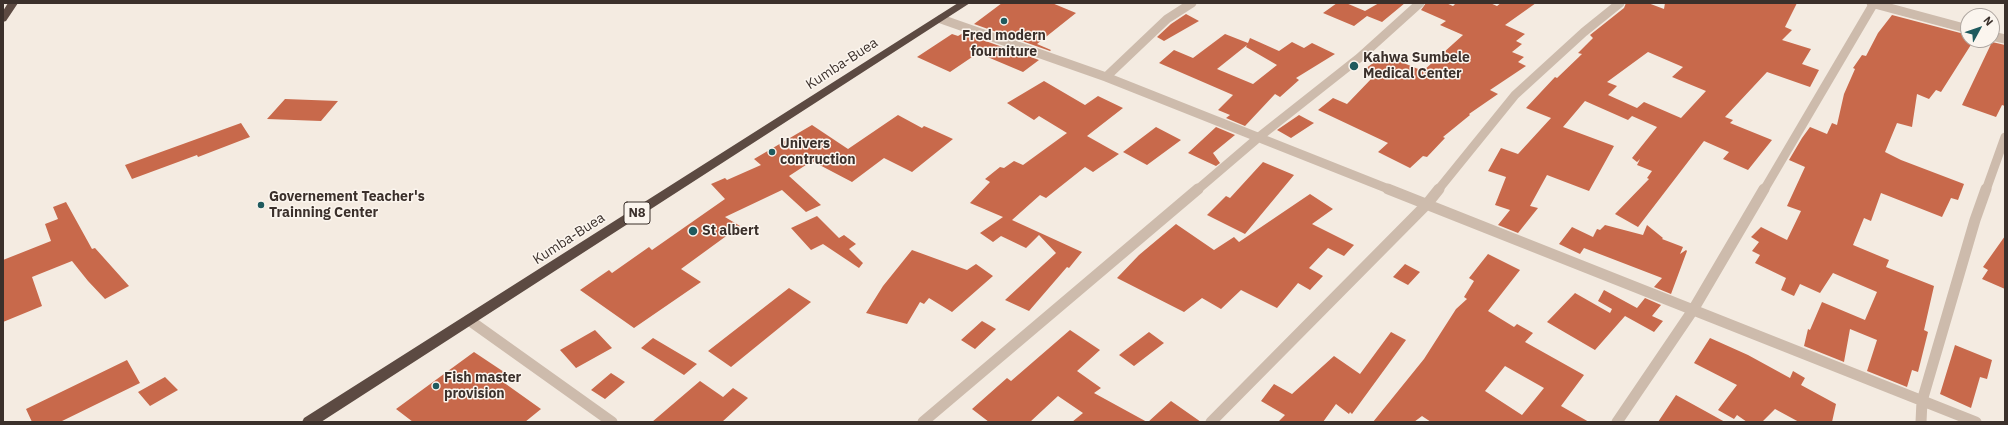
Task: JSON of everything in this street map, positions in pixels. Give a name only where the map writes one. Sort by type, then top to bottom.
[{"type":"highway","points":[[3,19],[13,3]]},
{"type":"highway","name":"Kumba-Buea","points":[[309,422],[965,3]]},
{"type":"street","points":[[1106,77],[1167,19],[1192,3]]},
{"type":"street","points":[[923,422],[1260,138],[1360,58],[1420,3]]},
{"type":"street","points":[[1211,422],[1427,204],[1514,95],[1578,37],[1620,3]]},
{"type":"street","points":[[1617,422],[1693,310],[1873,3],[1960,27]]},
{"type":"street","points":[[941,19],[1106,77],[1976,422]]},
{"type":"street","points":[[1920,422],[1922,401],[1976,220],[2005,137]]},
{"type":"street","points":[[469,320],[612,422]]},
{"type":"building","points":[[1002,3],[1052,3],[1076,13],[1037,44],[1051,50],[1050,51],[974,24]]},
{"type":"building","points":[[1337,3],[1346,3],[1365,11],[1379,3],[1405,3],[1382,22],[1367,16],[1354,26],[1323,13]]},
{"type":"building","points":[[1426,3],[1446,3],[1453,6],[1456,3],[1490,3],[1497,6],[1501,3],[1536,3],[1505,25],[1525,34],[1516,41],[1522,44],[1512,52],[1524,57],[1518,62],[1526,66],[1490,90],[1498,94],[1469,114],[1470,115],[1443,137],[1445,138],[1427,157],[1423,156],[1410,168],[1378,152],[1388,143],[1318,110],[1333,98],[1347,104],[1373,77],[1364,73],[1367,70],[1365,69],[1384,55],[1423,71],[1463,35],[1440,25],[1446,21],[1421,10]]},
{"type":"building","points":[[1626,3],[1648,3],[1664,9],[1665,3],[1797,3],[1785,27],[1792,30],[1782,40],[1811,49],[1802,64],[1819,70],[1810,87],[1767,72],[1725,117],[1733,120],[1730,123],[1772,140],[1748,170],[1723,159],[1729,152],[1704,141],[1638,227],[1615,214],[1649,179],[1647,178],[1652,171],[1637,165],[1640,159],[1637,162],[1632,158],[1657,127],[1632,116],[1628,120],[1585,101],[1563,127],[1614,146],[1589,191],[1547,175],[1530,206],[1538,208],[1518,233],[1498,225],[1510,210],[1495,205],[1506,177],[1488,171],[1501,148],[1518,154],[1551,118],[1526,108],[1555,77],[1557,78],[1582,54],[1578,53],[1593,38],[1590,35],[1624,8]],"holes":[[[1648,52],[1683,67],[1672,77],[1706,91],[1681,118],[1644,102],[1637,108],[1608,95],[1617,86],[1607,82]]]},
{"type":"building","points":[[1186,14],[1199,21],[1164,41],[1157,37],[1171,24]]},
{"type":"building","points":[[1892,15],[1960,33],[1960,48],[1969,48],[1941,92],[1936,90],[1929,99],[1917,94],[1912,127],[1897,123],[1885,152],[1901,160],[1964,184],[1958,200],[1951,198],[1942,217],[1881,193],[1871,221],[1864,218],[1853,245],[1889,260],[1886,267],[1934,286],[1924,330],[1928,332],[1918,372],[1912,370],[1907,387],[1867,371],[1877,340],[1850,329],[1844,362],[1804,346],[1808,329],[1810,330],[1822,302],[1865,320],[1877,292],[1833,273],[1820,293],[1800,284],[1794,296],[1781,290],[1786,278],[1755,263],[1760,255],[1752,251],[1759,242],[1751,237],[1761,227],[1787,240],[1801,211],[1787,206],[1805,167],[1789,160],[1810,127],[1827,134],[1832,123],[1837,125],[1844,94],[1855,69],[1853,68],[1862,55],[1866,56],[1878,33]]},
{"type":"building","points":[[963,33],[1039,60],[1023,72],[978,53],[950,72],[917,57],[952,34],[958,36]]},
{"type":"building","points":[[1225,34],[1248,43],[1250,38],[1279,51],[1292,42],[1304,48],[1312,43],[1335,54],[1296,78],[1299,80],[1280,97],[1275,94],[1245,126],[1226,118],[1230,115],[1218,110],[1233,95],[1159,63],[1174,50],[1193,58]],"holes":[[[1247,45],[1246,47],[1277,65],[1253,84],[1217,69]]]},
{"type":"building","points":[[2000,44],[2005,45],[2005,106],[2002,105],[1996,117],[1962,105],[1989,48],[2000,48]]},
{"type":"building","points":[[1044,81],[1085,105],[1098,96],[1123,108],[1087,136],[1119,154],[1093,172],[1085,167],[1046,198],[1040,195],[1012,220],[1082,252],[1029,311],[1005,300],[1056,253],[1039,235],[1026,248],[1001,236],[993,242],[980,233],[1003,217],[970,203],[990,182],[985,179],[1000,167],[1004,168],[1014,161],[1023,165],[1067,133],[1039,116],[1034,120],[1007,103]]},
{"type":"building","points":[[285,99],[338,101],[321,121],[267,119]]},
{"type":"building","points":[[898,115],[922,128],[924,126],[953,139],[912,172],[884,158],[852,182],[812,161],[789,176],[821,205],[806,212],[782,190],[725,217],[740,226],[681,269],[701,282],[634,328],[580,290],[609,270],[612,273],[649,247],[652,250],[725,199],[711,184],[725,178],[727,180],[761,165],[754,159],[812,125],[848,149]]},
{"type":"building","points":[[1299,115],[1314,123],[1291,138],[1277,130]]},
{"type":"building","points":[[241,123],[250,137],[198,157],[197,155],[132,179],[125,165]]},
{"type":"building","points":[[1156,127],[1181,140],[1147,165],[1123,152]]},
{"type":"building","points":[[1216,127],[1235,135],[1213,153],[1220,163],[1216,166],[1188,153]]},
{"type":"building","points":[[1263,162],[1294,175],[1245,234],[1207,215],[1226,196],[1230,198]]},
{"type":"building","points":[[1310,194],[1333,209],[1312,224],[1354,245],[1344,256],[1328,248],[1309,268],[1323,276],[1310,290],[1298,283],[1277,308],[1241,290],[1221,309],[1202,298],[1184,312],[1117,278],[1139,255],[1176,224],[1214,250],[1234,237],[1239,242]]},
{"type":"building","points":[[66,202],[92,249],[95,248],[129,286],[105,299],[72,261],[32,277],[42,306],[3,322],[3,260],[51,241],[45,224],[58,219],[53,207]]},
{"type":"building","points":[[817,216],[839,238],[844,235],[856,244],[849,249],[863,263],[859,268],[823,244],[811,250],[791,228]]},
{"type":"building","points":[[1605,225],[1643,235],[1647,225],[1663,238],[1662,239],[1683,247],[1680,254],[1686,250],[1687,251],[1671,294],[1654,287],[1662,278],[1584,248],[1580,254],[1559,244],[1572,227],[1593,237],[1597,229],[1600,230]]},
{"type":"building","points":[[2005,236],[2005,289],[1982,279],[1988,270],[1983,267]]},
{"type":"building","points":[[912,250],[967,270],[976,264],[993,276],[952,312],[929,298],[924,304],[920,302],[907,324],[866,313],[883,286]]},
{"type":"building","points":[[1488,254],[1520,270],[1488,311],[1514,327],[1517,324],[1533,333],[1525,342],[1584,375],[1561,406],[1589,422],[1431,422],[1422,416],[1414,422],[1373,422],[1424,359],[1456,309],[1467,299],[1464,297],[1474,281],[1469,278]],"holes":[[[1505,366],[1544,388],[1522,415],[1485,391]]]},
{"type":"building","points":[[1405,264],[1420,272],[1408,285],[1393,277]]},
{"type":"building","points":[[789,288],[811,302],[731,367],[708,351]]},
{"type":"building","points":[[1604,290],[1637,308],[1645,298],[1661,305],[1652,316],[1663,321],[1654,332],[1625,316],[1595,350],[1547,322],[1575,293],[1610,313],[1612,309],[1598,301]]},
{"type":"building","points":[[982,321],[996,329],[975,349],[961,340]]},
{"type":"building","points":[[595,330],[612,348],[576,368],[560,350]]},
{"type":"building","points":[[1070,330],[1100,350],[1077,371],[1101,388],[1094,393],[1147,422],[1072,422],[1083,413],[1058,396],[1030,422],[989,422],[972,409],[1007,378],[1011,381]]},
{"type":"building","points":[[1149,332],[1164,343],[1134,366],[1119,355]]},
{"type":"building","points":[[1391,332],[1406,340],[1352,414],[1350,412],[1349,414],[1336,404],[1323,422],[1278,422],[1285,415],[1261,401],[1274,384],[1292,394],[1334,356],[1360,374]]},
{"type":"building","points":[[653,338],[697,364],[684,375],[641,348]]},
{"type":"building","points":[[1710,338],[1748,355],[1790,378],[1793,371],[1805,378],[1801,385],[1836,404],[1832,422],[1799,422],[1775,409],[1762,422],[1747,422],[1737,415],[1734,419],[1718,410],[1737,385],[1694,363]]},
{"type":"building","points":[[1955,345],[1992,360],[1987,379],[1980,377],[1971,408],[1940,394]]},
{"type":"building","points":[[474,352],[510,376],[503,382],[541,409],[525,422],[413,422],[396,409]]},
{"type":"building","points":[[127,360],[140,383],[60,422],[32,422],[26,409]]},
{"type":"building","points":[[611,373],[625,382],[605,399],[591,390]]},
{"type":"building","points":[[165,377],[178,390],[150,406],[138,392]]},
{"type":"building","points":[[700,381],[723,397],[733,388],[748,398],[722,422],[652,422]]},
{"type":"building","points":[[1676,395],[1725,422],[1658,422]]},
{"type":"building","points":[[1171,401],[1201,422],[1148,422]]},
{"type":"place","name":"Fred modern fourniture","points":[[1004,21]]},
{"type":"place","name":"Kahwa Sumbele Medical Center","points":[[1354,66]]},
{"type":"place","name":"Univers contruction","points":[[772,152]]},
{"type":"place","name":"Governement Teacher's Trainning Center","points":[[261,205]]},
{"type":"place","name":"St albert","points":[[693,231]]},
{"type":"place","name":"Fish master provision","points":[[436,386]]}]
